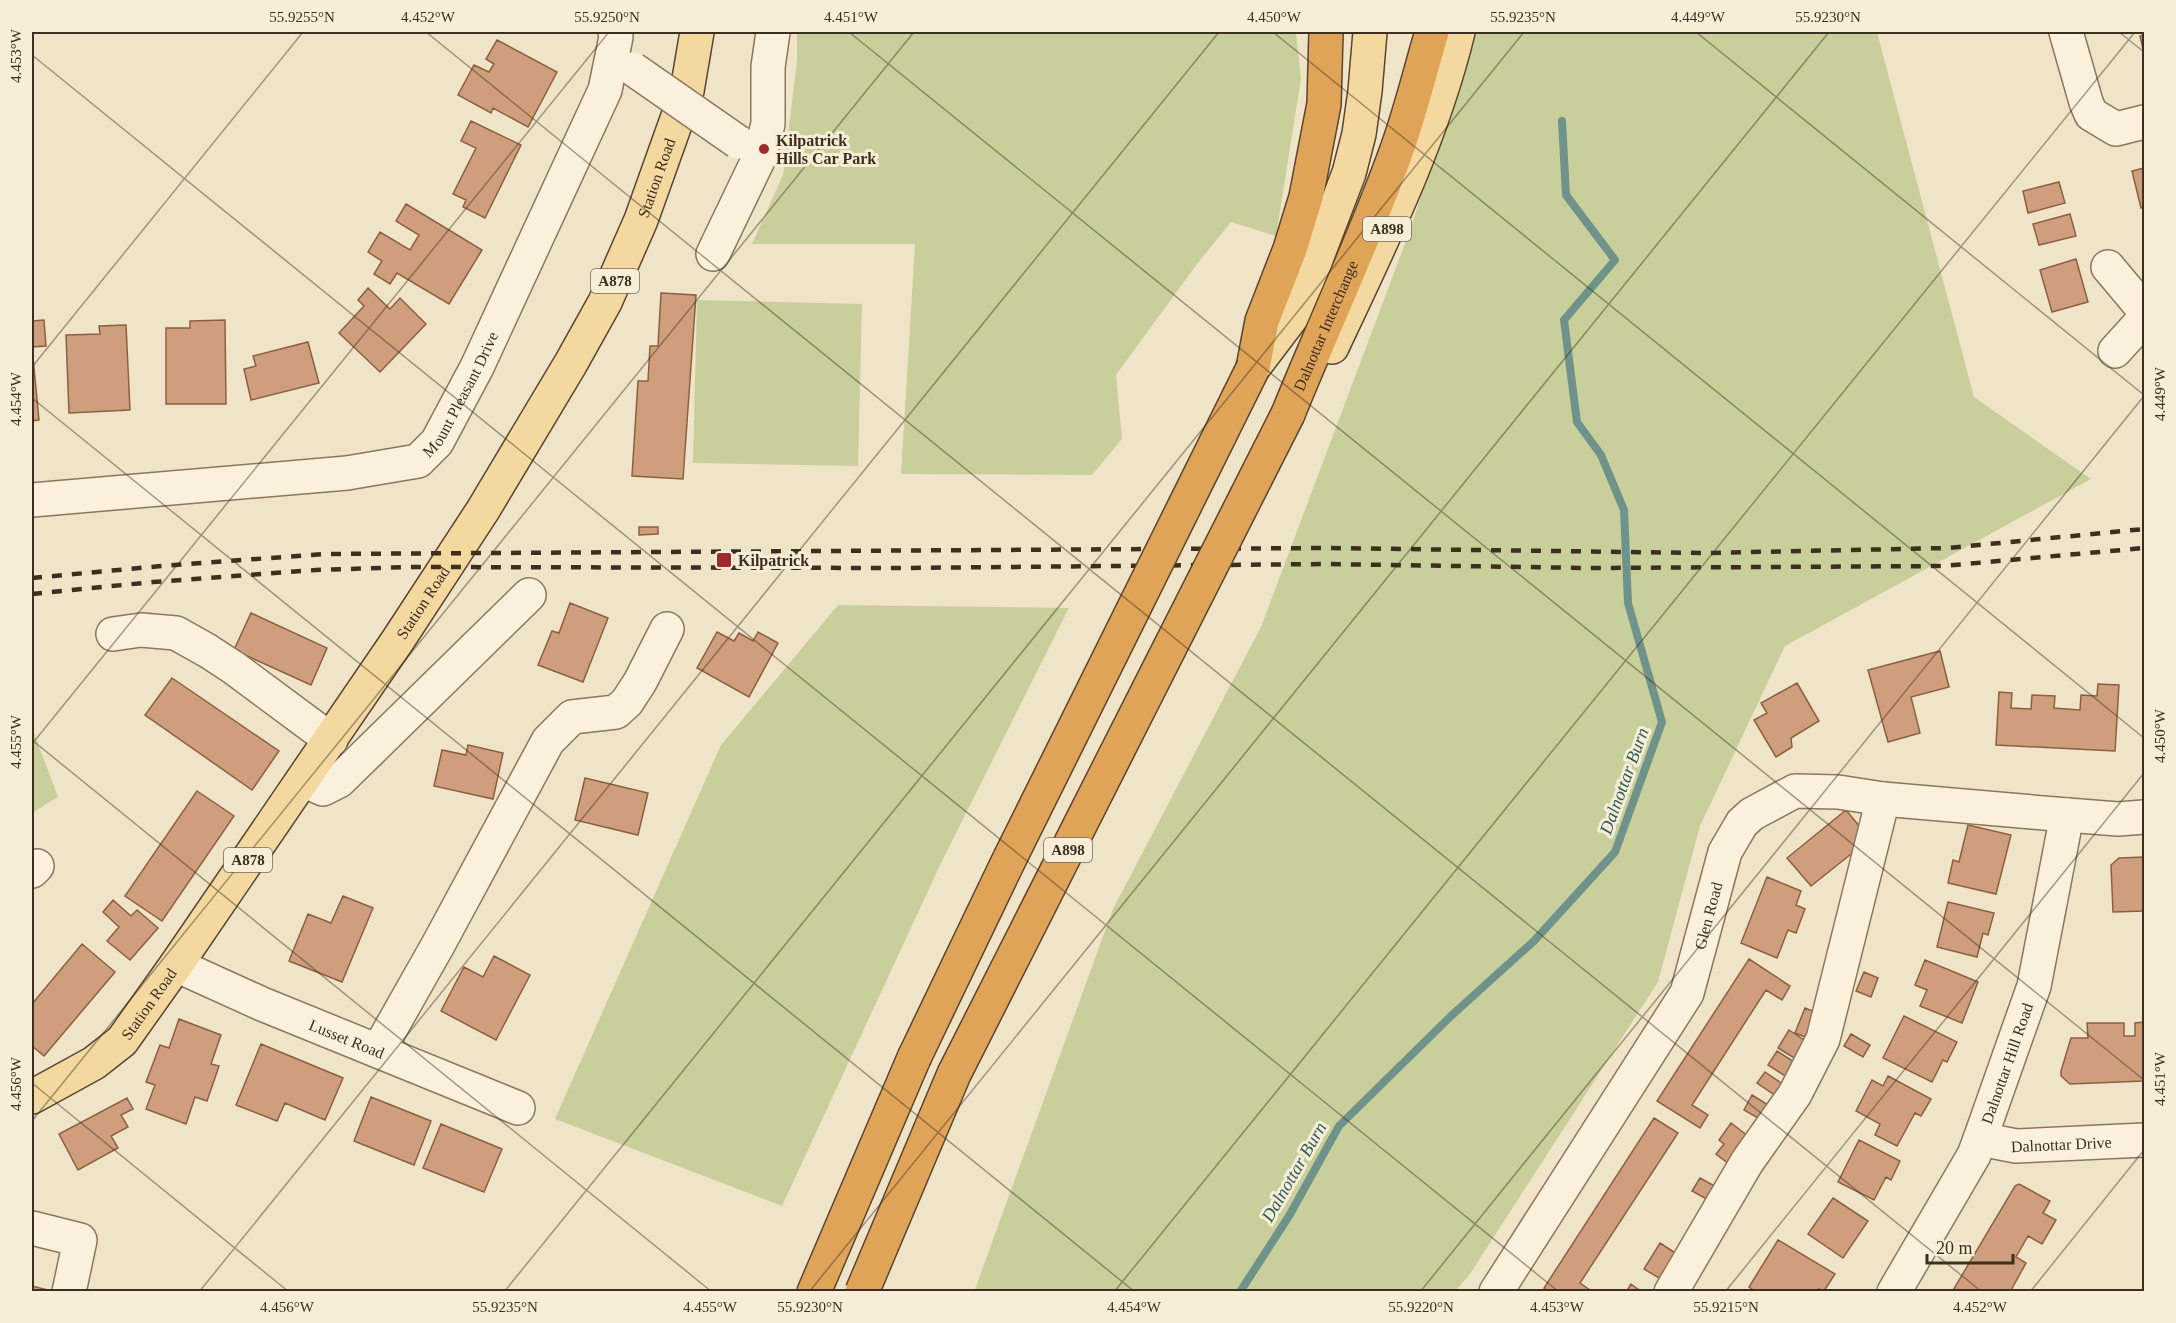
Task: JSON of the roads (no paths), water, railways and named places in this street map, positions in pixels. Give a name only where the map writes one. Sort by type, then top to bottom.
[{"type":"highway","name":"A898","points":[[814,1292],[914,1058],[986,907],[1253,368],[1262,321],[1290,249],[1306,197],[1324,104],[1326,32]]},
{"type":"highway","name":"Dalnottar Interchange","points":[[1288,414],[1315,345],[1354,260],[1396,153],[1432,32]]},
{"type":"highway","name":"A898","points":[[862,1292],[954,1074],[1288,414]]},
{"type":"main road","name":"Station Road","points":[[32,1096],[94,1063],[122,1041],[331,740],[483,510],[605,302],[661,169],[687,91],[697,32]]},
{"type":"main road","name":"A898","points":[[1253,368],[1291,318],[1316,262],[1343,191],[1359,134],[1370,32]]},
{"type":"main road","name":"A898","points":[[1288,414],[1322,369],[1416,163],[1441,92],[1458,32]]},
{"type":"street","points":[[714,254],[749,150],[768,124],[768,67],[773,32]]},
{"type":"street","points":[[2066,32],[2091,114],[2116,129],[2145,122]]},
{"type":"street","points":[[620,52],[749,150]]},
{"type":"street","name":"Mount Pleasant Drive","points":[[32,500],[347,473],[418,461],[438,442],[477,367],[605,90],[620,52]]},
{"type":"street","points":[[2108,267],[2145,310]]},
{"type":"street","points":[[2115,351],[2145,319]]},
{"type":"street","points":[[303,780],[322,789],[339,781],[529,595]]},
{"type":"street","points":[[378,1051],[548,741],[572,717],[616,712],[627,702],[667,629]]},
{"type":"street","points":[[113,634],[141,630],[176,633],[234,668],[331,740]]},
{"type":"street","name":"Glen Road","points":[[1496,1292],[1687,993],[1725,852],[1742,823],[1752,814],[1795,791],[1838,792],[1884,799],[2118,819],[2145,817]]},
{"type":"street","points":[[1671,1292],[1747,1162],[1795,1094],[1823,1039],[1884,799]]},
{"type":"street","name":"Dalnottar Hill Road","points":[[1894,1292],[1974,1155],[1980,1139],[2034,986],[2067,815]]},
{"type":"street","name":"Lusset Road","points":[[176,965],[262,1004],[518,1108]]},
{"type":"street","name":"Dalnottar Drive","points":[[1980,1139],[2016,1146],[2145,1140]]},
{"type":"street","points":[[32,1228],[80,1240],[69,1292]]},
{"type":"waterway","name":"Dalnottar Burn","points":[[1240,1292],[1289,1216],[1339,1126],[1451,1016],[1534,941],[1615,852],[1662,722],[1628,603],[1624,510],[1601,455],[1577,422],[1564,320],[1615,260],[1566,195],[1562,121]]},
{"type":"railway","points":[[32,578],[324,554],[1326,548],[1705,553],[1948,548],[2144,529]]},
{"type":"railway","points":[[32,594],[316,570],[410,567],[901,568],[1326,564],[1589,568],[1943,566],[2144,548]]},
{"type":"place","name":"Kilpatrick Hills Car Park","points":[[764,149]]},
{"type":"place","name":"Kilpatrick","points":[[724,560]]}]
